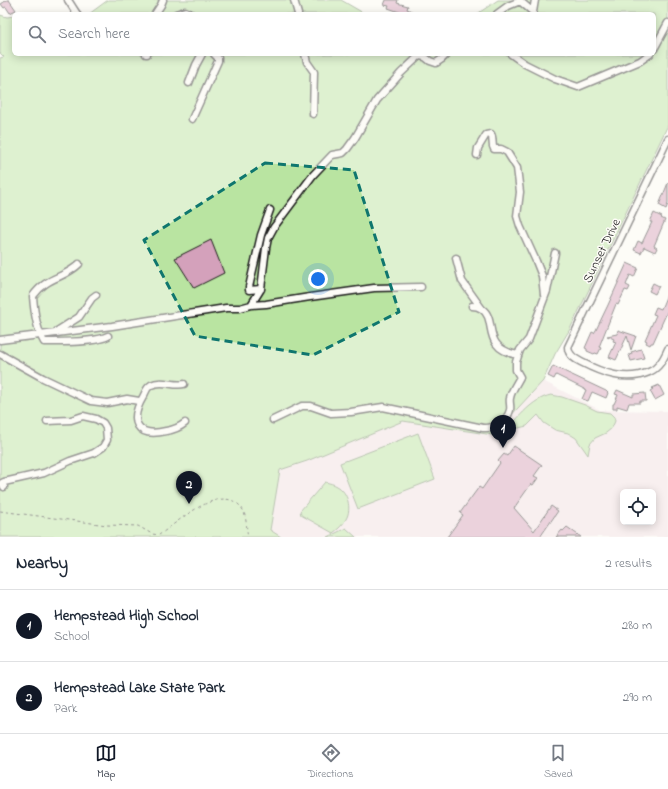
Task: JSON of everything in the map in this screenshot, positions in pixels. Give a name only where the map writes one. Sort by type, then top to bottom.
[{"type":"street","points":[[68,0],[75,12]]},
{"type":"street","points":[[156,12],[163,0]]},
{"type":"street","points":[[294,0],[297,12]]},
{"type":"street","points":[[533,12],[535,0]]},
{"type":"street","points":[[500,12],[508,6],[520,1],[533,12]]},
{"type":"street","points":[[656,45],[668,23]]},
{"type":"street","points":[[189,82],[201,56]]},
{"type":"street","points":[[192,119],[218,62],[218,58],[216,56]]},
{"type":"street","points":[[306,56],[307,62],[314,72],[313,114]]},
{"type":"street","points":[[251,305],[261,289],[268,238],[278,223],[313,175],[332,155],[343,153],[347,149],[377,100],[401,73],[419,56]]},
{"type":"street","points":[[425,56],[430,61],[436,63],[445,56]]},
{"type":"street","points":[[514,56],[525,64],[555,79],[578,87],[640,61],[647,56]]},
{"type":"street","points":[[477,155],[481,142],[486,135],[491,134],[493,147],[507,152],[517,168],[520,192],[518,216],[520,226],[542,276],[545,297]]},
{"type":"street","name":"Sunset Drive","points":[[668,139],[666,147],[568,347],[568,350],[575,359],[588,366],[610,375],[625,376],[639,375],[650,372],[660,364],[668,349]]},
{"type":"street","points":[[261,289],[249,290],[251,274],[261,234],[270,210]]},
{"type":"street","points":[[272,420],[302,406],[310,406],[331,413],[351,412],[384,407],[463,425],[490,429],[500,423],[510,412],[510,398],[520,377],[516,370],[516,362],[520,350],[529,339],[545,297],[555,253]]},
{"type":"street","points":[[456,258],[462,282],[488,319],[492,337],[496,344],[510,354],[518,355]]},
{"type":"street","points":[[79,264],[69,272],[46,282],[33,296],[38,327],[44,342],[89,341],[102,339],[108,336]]},
{"type":"street","points":[[251,274],[262,275]]},
{"type":"street","points":[[0,340],[112,326],[211,310],[240,308],[251,305],[374,288],[421,287]]},
{"type":"street","points":[[56,332],[79,317],[89,302],[96,295]]},
{"type":"street","points":[[472,306],[482,309]]},
{"type":"street","points":[[0,354],[43,378],[91,401],[107,403],[127,399],[140,401]]},
{"type":"street","points":[[184,384],[153,384],[146,390],[140,401],[136,410],[136,422],[144,432],[161,432],[174,429],[185,423]]},
{"type":"street","points":[[4,487],[2,483],[4,482],[44,473],[70,461],[94,453],[103,447],[107,440],[106,428],[103,423],[96,419],[83,416],[70,420],[47,420]]},
{"type":"path","points":[[0,511],[107,525],[138,526],[152,534],[159,534],[206,503],[231,500],[241,508],[244,514],[248,537]]},
{"type":"highlighted area","points":[[265,163],[354,170],[399,312],[313,355],[195,336],[144,240]]},
{"type":"shaded area","points":[[543,381],[600,410],[668,411],[668,537],[267,537],[280,470],[307,461],[403,421],[492,435]]},
{"type":"green space","points":[[108,0],[341,0],[362,12],[92,12]]},
{"type":"green space","points":[[498,0],[668,0],[668,125],[570,329],[555,354],[543,381],[493,435],[403,421],[307,461],[280,470],[270,530],[281,537],[0,537],[0,58],[4,57],[0,53],[0,15],[7,17],[12,16],[12,56],[656,56],[656,12],[480,12]]},
{"type":"green space","points":[[551,395],[585,405],[597,411],[610,413],[614,417],[615,421],[612,428],[606,433],[595,438],[590,444],[588,455],[576,438],[568,433],[555,430],[544,423],[538,415],[527,426],[506,431],[532,404]]},
{"type":"green space","points":[[418,433],[435,479],[358,509],[340,463]]},
{"type":"green space","points":[[325,482],[334,485],[344,492],[349,506],[348,515],[345,521],[333,533],[301,515],[300,511]]},
{"type":"green space","points":[[346,528],[356,537],[328,537]]},
{"type":"building","points":[[9,0],[16,10],[10,13],[6,7],[4,8],[1,4]]},
{"type":"building","points":[[386,0],[398,0],[397,3],[408,6],[407,9],[414,12],[399,12],[384,5]]},
{"type":"building","points":[[668,183],[668,204],[666,209],[659,205]]},
{"type":"building","points":[[654,213],[665,220],[654,246],[657,248],[655,252],[644,247],[641,253],[634,250],[638,241],[642,243],[652,222],[650,222]]},
{"type":"building","points":[[211,240],[224,273],[194,288],[175,258]]},
{"type":"building","points":[[627,263],[638,268],[634,277],[630,275],[626,285],[630,287],[628,291],[625,290],[618,305],[616,304],[599,347],[601,348],[598,354],[594,354],[587,351],[585,348],[592,332],[594,333],[596,330]]},
{"type":"building","points":[[653,283],[659,286],[655,294],[649,291]]},
{"type":"building","points":[[668,292],[668,310],[653,343],[650,345],[646,343],[647,341],[645,340],[656,315],[653,314],[656,307],[661,309]]},
{"type":"building","points":[[618,330],[636,336],[631,350],[627,336],[616,360],[609,357],[616,342],[613,341],[614,339],[607,336],[617,334]]},
{"type":"building","points":[[641,349],[644,358],[631,361],[629,355],[632,354],[631,352]]},
{"type":"building","points":[[553,366],[606,391],[608,393],[606,398],[592,392],[588,401],[582,399],[586,390],[556,375],[554,379],[548,376]]},
{"type":"building","points":[[659,385],[664,395],[655,400],[650,391],[653,389],[652,388]]},
{"type":"building","points":[[617,390],[633,397],[633,394],[645,393],[646,401],[640,401],[640,403],[629,403],[627,409],[617,406],[617,409],[613,409],[613,404],[618,395],[615,394]]},
{"type":"building","points":[[514,446],[542,465],[534,476],[538,478],[533,485],[531,484],[514,508],[534,531],[551,506],[558,511],[540,537],[447,537],[463,515],[460,513],[479,487],[482,489],[500,463],[498,461],[504,454],[507,456]]},
{"type":"building","points":[[567,527],[581,537],[556,537]]},
{"type":"place","name":"Hempstead High School","points":[[503,448]]},
{"type":"place","name":"Hempstead Lake State Park","points":[[189,504]]}]
